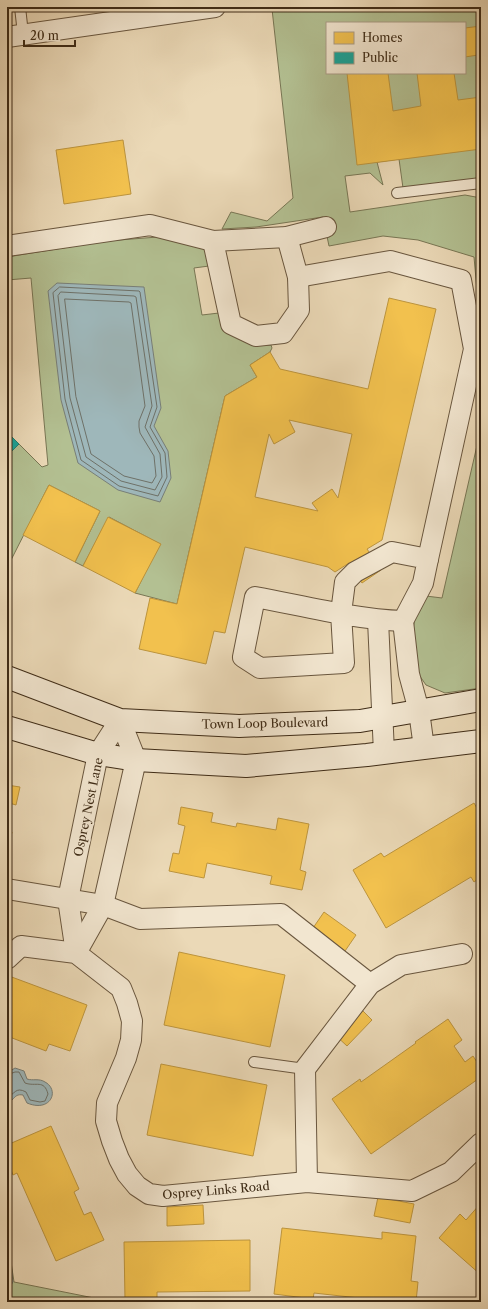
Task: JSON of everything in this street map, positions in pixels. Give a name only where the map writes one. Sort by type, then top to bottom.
[{"type":"street","points":[[15,35],[131,13],[215,7]]},
{"type":"street","points":[[7,246],[150,225],[212,240],[287,237],[326,227]]},
{"type":"street","points":[[212,240],[231,324],[256,336],[283,333],[299,310],[298,277],[287,237]]},
{"type":"street","points":[[298,277],[390,261],[461,280],[474,349],[423,583],[403,621],[409,674],[420,711],[424,748]]},
{"type":"street","points":[[403,621],[378,620],[341,613],[255,597],[243,657],[260,668],[344,663],[341,613],[345,582],[355,572],[392,552],[428,559]]},
{"type":"street","points":[[378,620],[384,753]]},
{"type":"street","name":"Town Loop Boulevard","points":[[7,677],[120,720],[239,726],[360,721],[481,700]]},
{"type":"street","points":[[7,959],[22,946],[76,953],[103,904],[136,760],[120,720]]},
{"type":"street","name":"Osprey Nest Lane","points":[[76,953],[68,899],[98,754],[120,720]]},
{"type":"street","points":[[7,727],[98,754],[136,760],[246,766],[384,753],[481,741]]},
{"type":"street","points":[[7,889],[103,904],[140,919],[281,914],[370,984]]},
{"type":"street","name":"Osprey Links Road","points":[[76,953],[121,988],[127,1003],[132,1021],[131,1040],[126,1058],[107,1103],[106,1122],[119,1159],[127,1174],[137,1186],[149,1194],[163,1196],[307,1182],[412,1191],[451,1172],[481,1143]]},
{"type":"street","points":[[307,1182],[305,1069],[370,984],[400,965],[462,954]]},
{"type":"lane","points":[[15,35],[20,7]]},
{"type":"lane","points":[[397,193],[481,183]]},
{"type":"lane","points":[[254,1062],[305,1069]]},
{"type":"green space","points":[[291,7],[481,7],[481,179],[403,188],[399,159],[377,162],[383,185],[370,173],[345,176],[350,212],[465,195],[481,198],[481,335],[474,257],[418,240],[383,236],[329,246],[323,217],[256,227],[222,229],[231,212],[267,221],[293,198],[272,9]]},
{"type":"green space","points":[[158,237],[207,249],[209,266],[194,268],[202,315],[219,313],[223,329],[252,345],[271,345],[272,348],[270,352],[250,365],[257,377],[225,396],[177,604],[135,593],[160,544],[109,517],[83,566],[75,562],[100,511],[49,485],[7,568],[7,456],[19,444],[42,467],[48,465],[31,278],[7,280],[7,257],[106,241]]},
{"type":"green space","points":[[481,428],[481,688],[445,693],[426,685],[415,669],[411,639],[416,613],[426,596],[442,598]]},
{"type":"green space","points":[[7,1250],[10,1255],[14,1282],[104,1300],[176,1302],[7,1302]]},
{"type":"water","points":[[57,283],[144,287],[161,408],[154,426],[168,451],[171,478],[160,502],[118,490],[78,463],[61,400],[48,291]]},
{"type":"water","points":[[15,1068],[24,1071],[27,1079],[40,1080],[50,1086],[52,1090],[51,1099],[42,1105],[27,1103],[23,1095],[7,1101],[7,1073]]},
{"type":"water","points":[[7,1250],[10,1255],[13,1282],[7,1291]]},
{"type":"building: Homes","points":[[481,26],[481,80],[478,55],[466,57],[466,28]]},
{"type":"building: Homes","points":[[347,74],[388,74],[393,111],[421,106],[417,74],[454,74],[458,100],[481,97],[481,149],[357,165]]},
{"type":"building: Homes","points":[[123,140],[131,194],[64,204],[56,150]]},
{"type":"building: Homes","points":[[389,298],[436,309],[382,540],[367,549],[381,570],[362,583],[349,563],[335,572],[328,567],[245,547],[225,633],[214,631],[206,664],[139,649],[150,598],[177,604],[225,396],[257,377],[250,365],[270,352],[280,369],[368,389]],"holes":[[[289,420],[352,434],[338,498],[332,489],[312,503],[318,511],[255,497],[269,434],[274,444],[295,432]]]},
{"type":"building: Homes","points":[[49,485],[100,511],[75,562],[23,535]]},
{"type":"building: Homes","points":[[108,517],[161,544],[135,593],[83,566]]},
{"type":"building: Homes","points":[[7,785],[20,787],[16,805],[9,803],[7,815]]},
{"type":"building: Homes","points":[[474,803],[481,815],[481,823],[479,824],[481,827],[481,877],[474,882],[471,877],[386,928],[353,870],[381,853],[384,857]]},
{"type":"building: Homes","points":[[181,807],[213,813],[211,822],[236,827],[237,823],[276,830],[278,818],[309,824],[300,870],[306,872],[302,890],[270,884],[272,876],[207,863],[204,878],[169,871],[173,853],[179,854],[185,826],[178,824]]},
{"type":"building: Homes","points":[[7,831],[12,832],[8,851],[7,851]]},
{"type":"building: Homes","points":[[479,898],[481,898],[481,930],[479,930]]},
{"type":"building: Homes","points":[[324,912],[356,935],[345,951],[313,928]]},
{"type":"building: Homes","points":[[179,952],[285,975],[270,1047],[164,1025]]},
{"type":"building: Homes","points":[[9,976],[87,1005],[70,1051],[49,1044],[46,1051],[7,1036],[7,981]]},
{"type":"building: Homes","points":[[359,1007],[372,1020],[347,1046],[333,1033]]},
{"type":"building: Homes","points":[[448,1019],[462,1040],[454,1046],[465,1062],[473,1056],[481,1068],[481,1077],[371,1154],[332,1099],[360,1079],[361,1082]]},
{"type":"building: Homes","points":[[161,1064],[267,1085],[253,1156],[147,1135]]},
{"type":"building: Homes","points":[[51,1126],[79,1189],[74,1192],[84,1215],[91,1212],[104,1240],[56,1261],[17,1173],[13,1175],[7,1160],[7,1145]]},
{"type":"building: Homes","points":[[378,1197],[414,1204],[410,1223],[374,1216]]},
{"type":"building: Homes","points":[[481,1203],[481,1275],[439,1238],[460,1214],[466,1220]]},
{"type":"building: Homes","points":[[203,1205],[204,1224],[167,1226],[167,1207]]},
{"type":"building: Homes","points":[[282,1228],[382,1239],[382,1232],[416,1236],[411,1281],[418,1282],[416,1302],[377,1300],[314,1293],[313,1299],[274,1294]]},
{"type":"building: Homes","points":[[250,1240],[250,1291],[157,1292],[157,1299],[125,1300],[124,1242]]},
{"type":"building: Public","points":[[7,432],[19,444],[7,456]]}]
